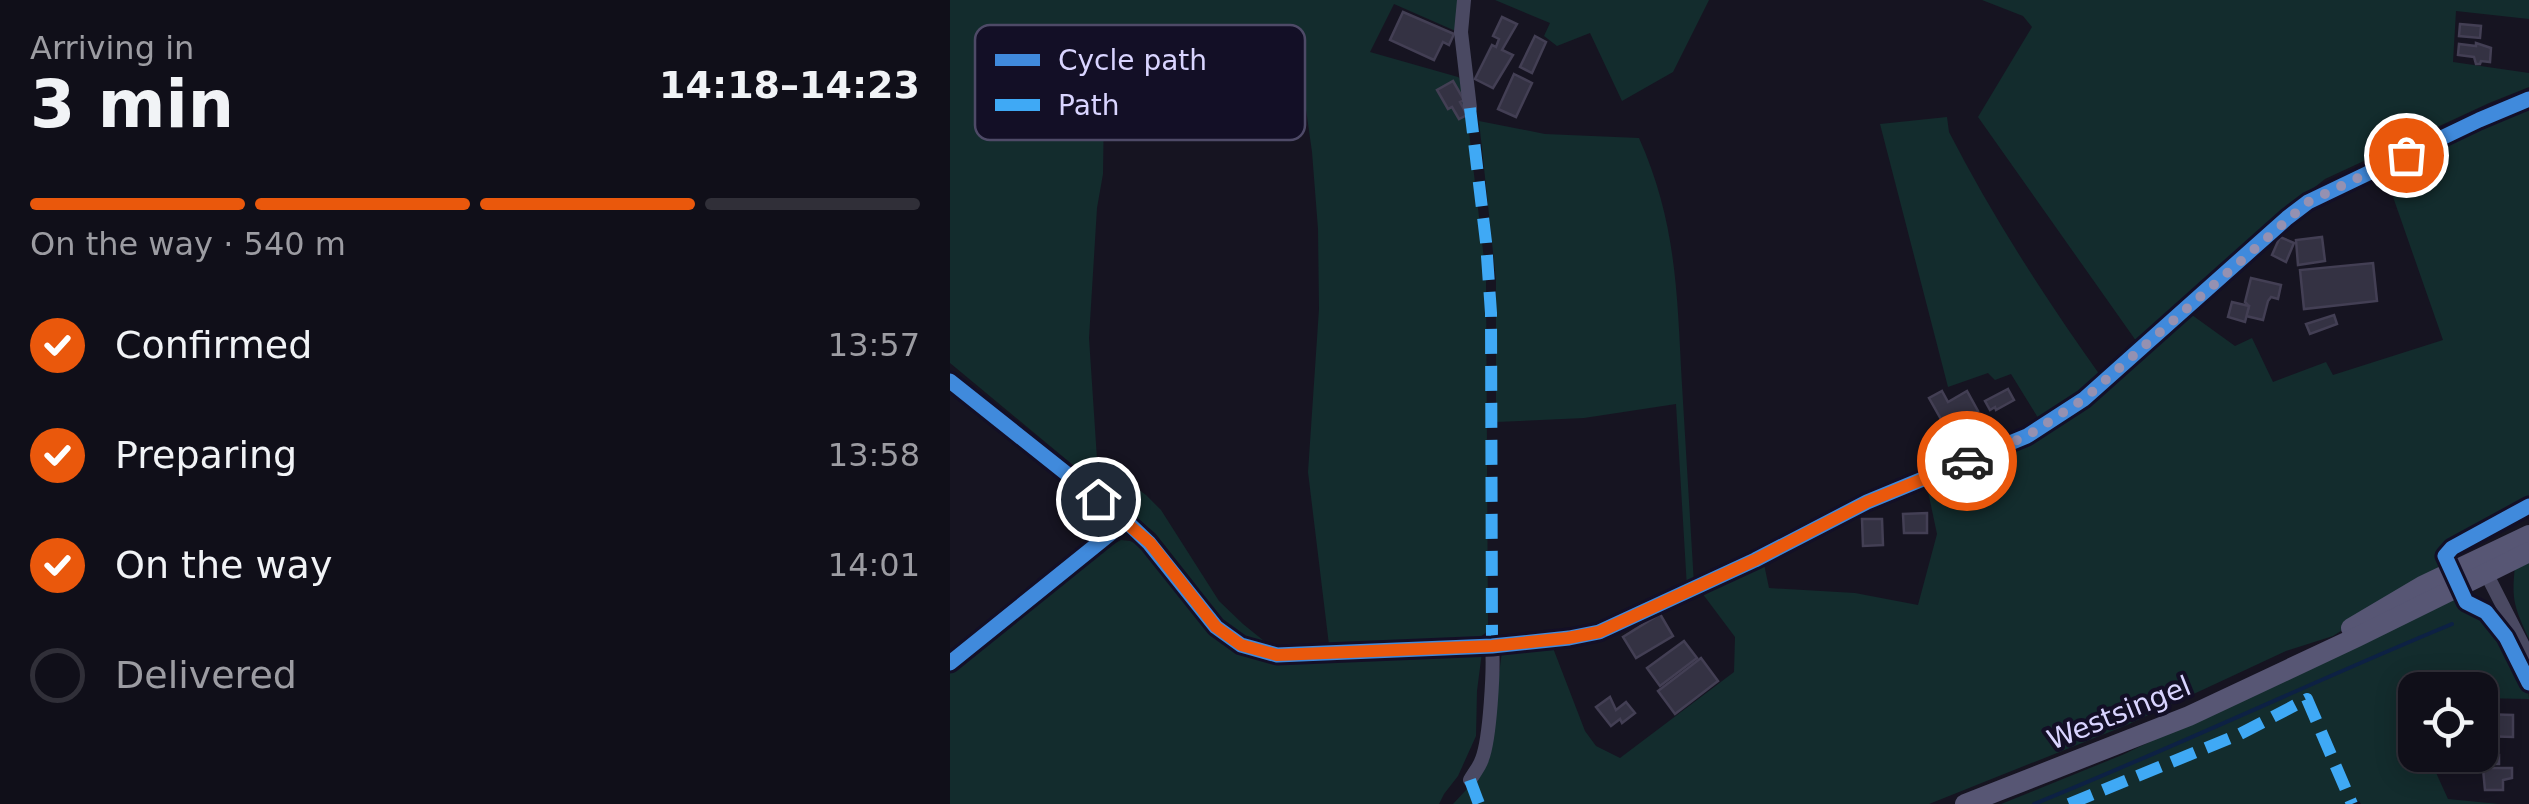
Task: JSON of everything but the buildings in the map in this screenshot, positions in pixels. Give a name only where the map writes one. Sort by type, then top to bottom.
[{"type":"main road","name":"Westsingel","points":[[1965,804],[2189,716],[2291,668],[2482,567],[2529,534]]},
{"type":"main road","name":"Westsingel","points":[[2482,567],[2529,552]]},
{"type":"street","points":[[1464,0],[1461,32],[1470,108]]},
{"type":"street","points":[[950,381],[1126,521],[1150,543],[1216,627],[1241,645],[1277,655],[1492,646],[1568,638],[1599,632],[1755,560],[1867,502],[2027,436],[2084,399],[2308,202],[2529,99]]},
{"type":"street","points":[[950,663],[1126,521]]},
{"type":"street","points":[[2482,567],[2529,657]]},
{"type":"street","points":[[1470,780],[1484,750],[1492,646]]},
{"type":"green space","points":[[950,0],[1460,0],[1460,33],[1394,4],[1370,52],[1463,81],[1486,276],[1488,631],[1479,638],[1329,645],[1308,472],[1319,309],[1318,229],[1305,102],[1305,25],[975,25],[975,140],[1104,140],[1089,338],[1097,459],[1161,510],[1219,601],[1269,645],[1239,636],[1223,624],[1155,533],[950,363]]},
{"type":"green space","points":[[1495,0],[1709,0],[1673,72],[1622,101],[1590,33],[1557,46],[1544,36],[1550,23]]},
{"type":"green space","points":[[1982,0],[2529,0],[2529,19],[2456,11],[2453,62],[2529,73],[2529,87],[2325,179],[2139,345],[1978,117],[2032,27],[2023,16]]},
{"type":"green space","points":[[2529,108],[2529,503],[2452,541],[2444,552],[2446,570],[2410,587],[2333,636],[2286,651],[2127,725],[1929,804],[1453,804],[1489,753],[1502,651],[1553,648],[1585,731],[1596,746],[1620,758],[1734,672],[1735,637],[1702,593],[1764,564],[1769,588],[1855,593],[1918,605],[1937,534],[1926,482],[2087,402],[2192,315],[2235,346],[2252,338],[2273,382],[2326,362],[2333,375],[2443,340],[2385,174]]},
{"type":"green space","points":[[1947,117],[1949,132],[2002,227],[2102,378],[2040,421],[2011,374],[1995,380],[1988,373],[1948,387],[1880,124]]},
{"type":"green space","points":[[1479,121],[1545,134],[1639,138],[1661,200],[1673,260],[1694,584],[1687,588],[1676,404],[1584,418],[1496,422],[1496,280]]},
{"type":"green space","points":[[1121,540],[1142,546],[1206,628],[1223,644],[1248,656],[1296,662],[1482,652],[1476,736],[1458,776],[1439,804],[950,804],[950,668]]},
{"type":"green space","points":[[2529,560],[2529,639],[2517,612],[2514,588],[2515,566]]},
{"type":"green space","points":[[2463,594],[2477,600],[2501,622],[2518,652],[2528,684],[2529,699],[2498,698],[2498,672],[2398,672],[2398,772],[2436,772],[2448,799],[2499,804],[2001,804],[2122,755]]},
{"type":"waterway","points":[[2034,804],[2452,624]]},
{"type":"marked path","points":[[1470,108],[1491,313],[1492,646]]},
{"type":"marked path","points":[[2069,804],[2240,734],[2307,699],[2352,804]]},
{"type":"marked path","points":[[1470,780],[1479,804]]},
{"type":"cycle path","points":[[950,381],[1126,521],[1149,543],[1216,627],[1241,645],[1277,655],[1492,646],[1569,638],[1599,632],[1755,560],[1867,502],[2027,436],[2084,399],[2308,202],[2529,99]]},
{"type":"cycle path","points":[[2529,506],[2452,548],[2445,556],[2466,602],[2486,612],[2506,637],[2529,683]]},
{"type":"cycle path","points":[[950,663],[1126,521]]},
{"type":"way so far","points":[[1967,461],[2027,436],[2084,399],[2308,202],[2406,155]]},
{"type":"route","points":[[1098,499],[1150,543],[1216,627],[1241,645],[1277,655],[1492,646],[1599,632],[1755,560],[1867,502],[1967,461]]}]
